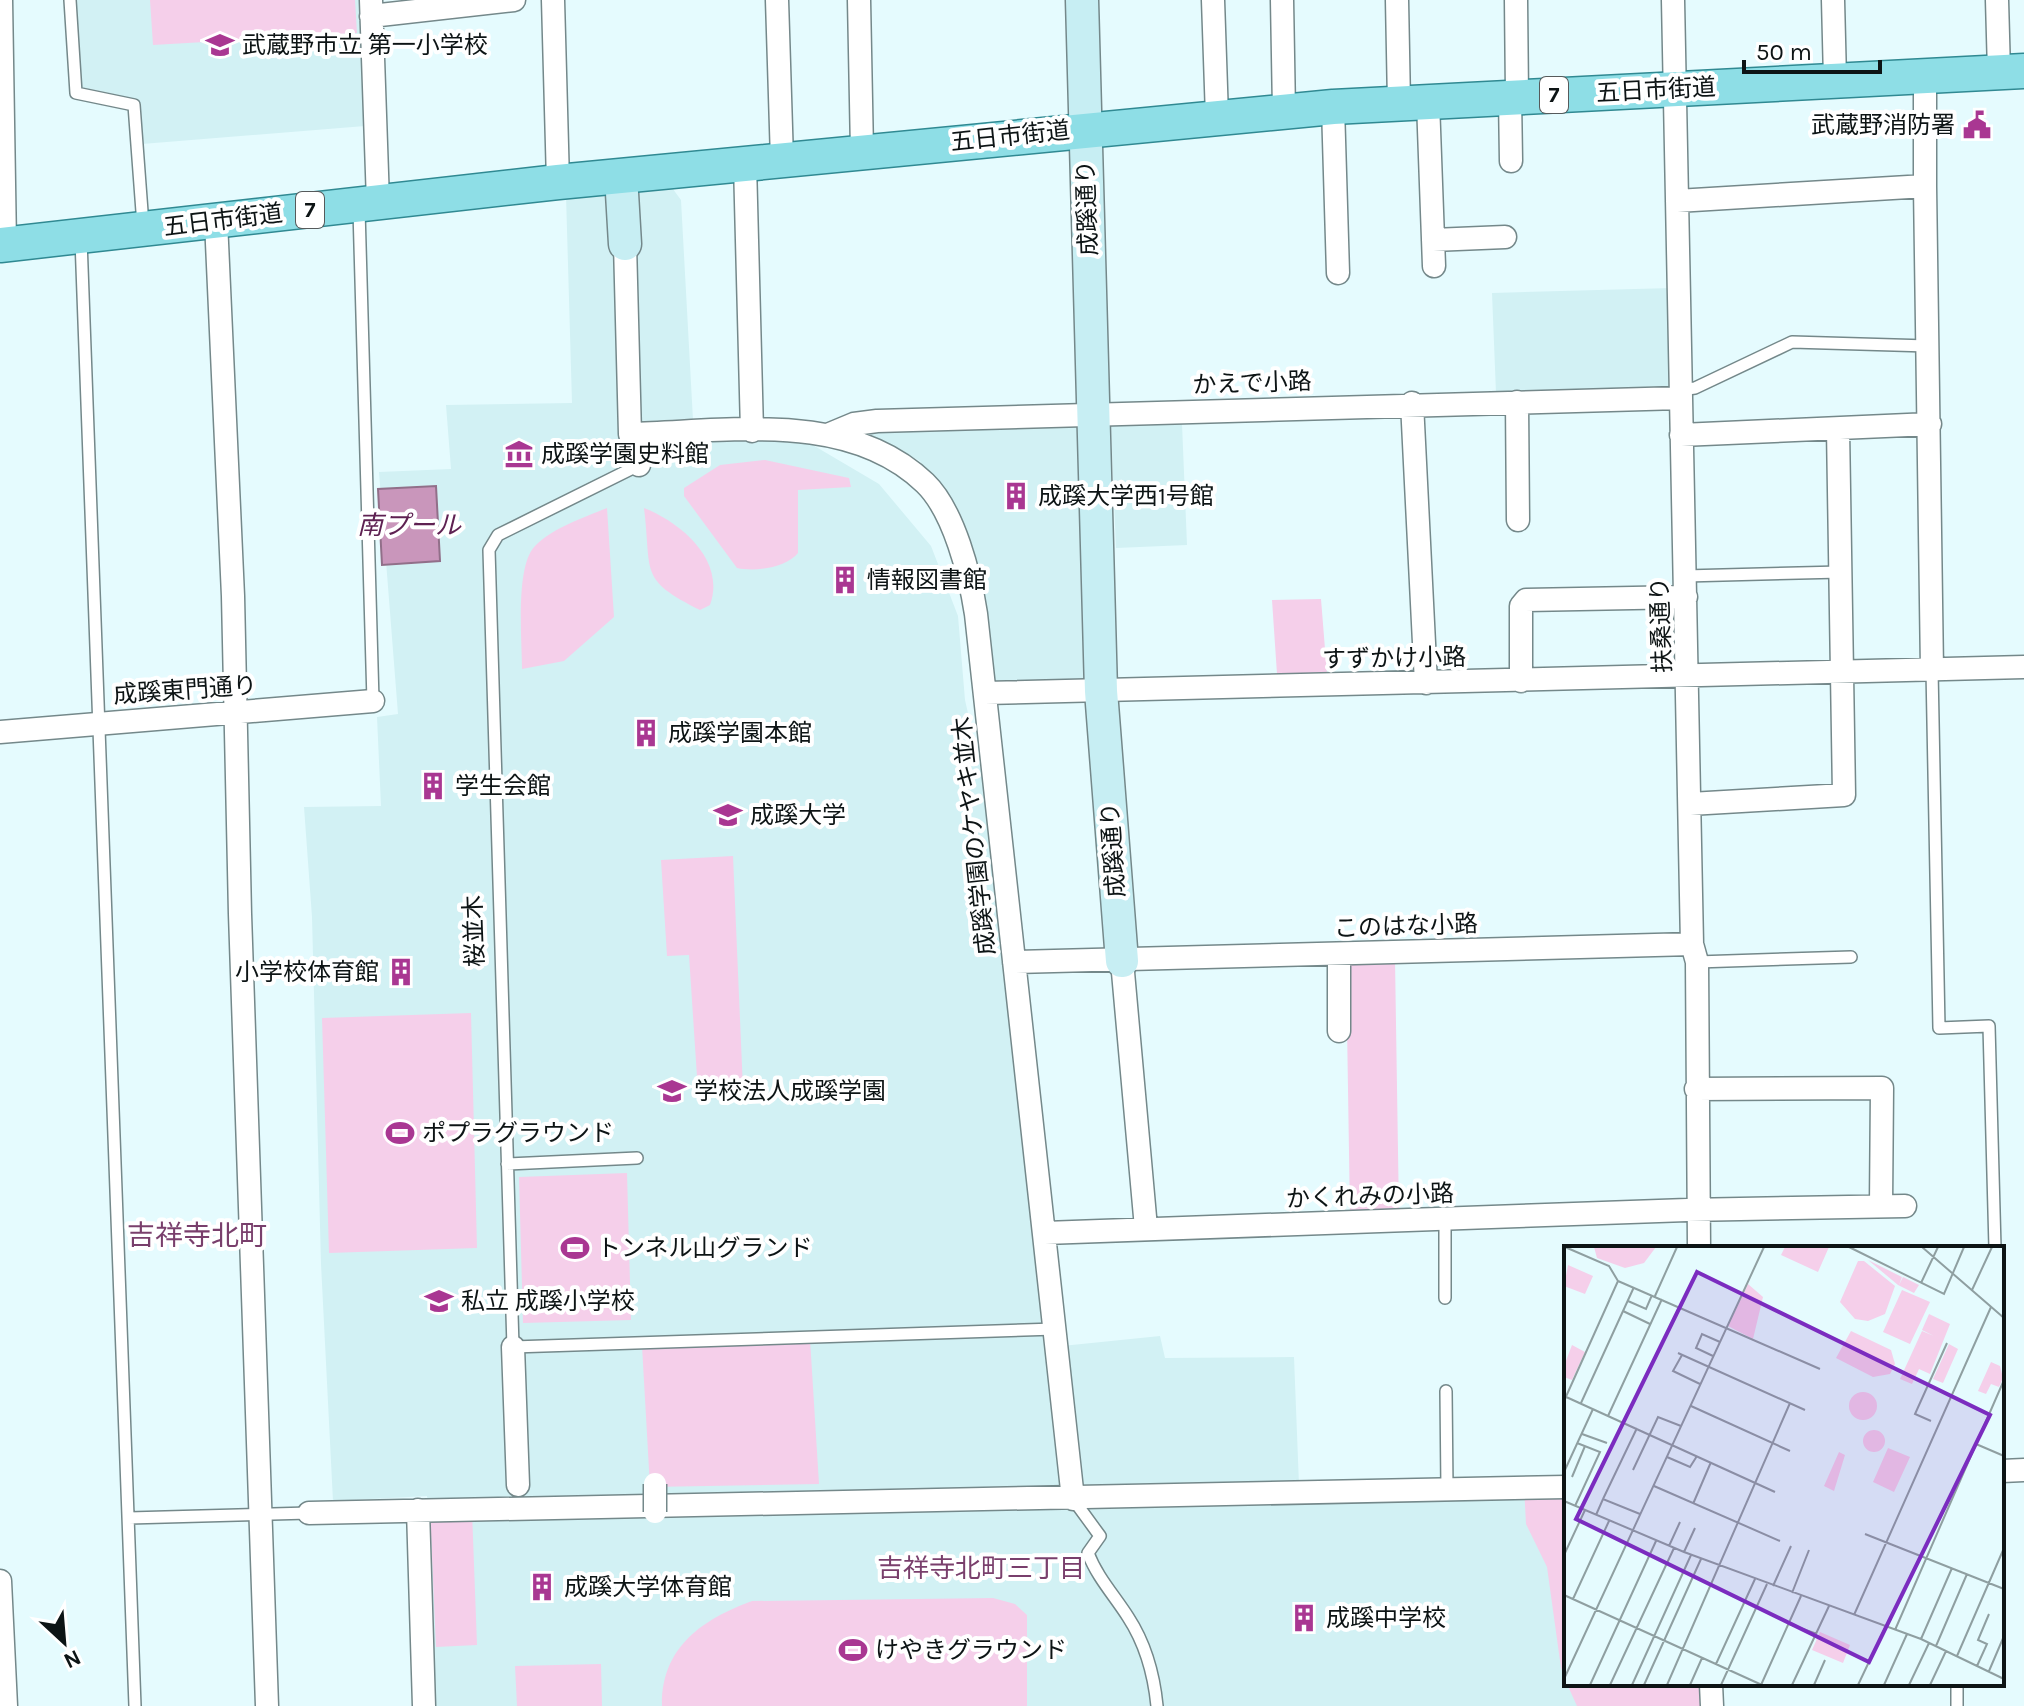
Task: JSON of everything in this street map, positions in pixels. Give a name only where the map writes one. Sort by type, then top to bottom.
[{"type":"main road","name":"五日市街道","points":[[2,245],[558,182],[1284,111],[1835,79],[2011,72]]},
{"type":"street","points":[[1,0],[2,245]]},
{"type":"street","points":[[368,203],[371,8],[514,0]]},
{"type":"street","points":[[553,0],[558,182]]},
{"type":"street","points":[[777,0],[782,160]]},
{"type":"street","points":[[859,0],[862,151]]},
{"type":"street","name":"成蹊通り","points":[[1082,0],[1101,691],[1122,961]]},
{"type":"street","points":[[1213,0],[1217,117]]},
{"type":"street","points":[[1282,0],[1284,111]]},
{"type":"street","points":[[1397,0],[1414,103],[1434,266]]},
{"type":"street","points":[[1511,161],[1516,0]]},
{"type":"street","name":"扶桑通り","points":[[1673,0],[1699,1246]]},
{"type":"street","points":[[1833,0],[1835,79]]},
{"type":"street","points":[[1997,0],[2011,72]]},
{"type":"street","points":[[1925,76],[1932,670]]},
{"type":"street","points":[[1333,107],[1338,273]]},
{"type":"street","points":[[745,164],[752,431]]},
{"type":"street","points":[[621,176],[630,434],[639,465]]},
{"type":"street","points":[[1677,201],[1925,186]]},
{"type":"street","points":[[216,221],[267,1706]]},
{"type":"street","points":[[1433,240],[1505,237]]},
{"type":"street","name":"かえで小路","points":[[830,434],[854,424],[877,421],[1517,402],[1680,394]]},
{"type":"street","points":[[1517,402],[1518,520]]},
{"type":"street","points":[[1412,403],[1426,683]]},
{"type":"street","points":[[1681,435],[1930,424]]},
{"type":"street","points":[[1690,804],[1844,795],[1838,429]]},
{"type":"street","name":"成蹊学園のケヤキ並木","points":[[630,434],[752,431],[830,434],[885,457],[927,485],[953,534],[971,580],[1073,1499]]},
{"type":"street","points":[[1521,681],[1521,606],[1526,600],[1686,586]]},
{"type":"street","name":"すずかけ小路","points":[[985,693],[2024,667]]},
{"type":"street","name":"成蹊東門通り","points":[[0,732],[373,701]]},
{"type":"street","name":"このはな小路","points":[[1014,962],[1339,954],[1694,953]]},
{"type":"street","points":[[1339,954],[1339,1031]]},
{"type":"street","points":[[1122,961],[1146,1228]]},
{"type":"street","points":[[1696,1089],[1882,1088],[1881,1205]]},
{"type":"street","name":"かくれみの小路","points":[[1045,1233],[1697,1210],[1905,1206]]},
{"type":"street","name":"桜並木","points":[[513,1347],[518,1485]]},
{"type":"street","points":[[2004,1471],[2024,1470]]},
{"type":"street","points":[[655,1484],[655,1512]]},
{"type":"street","points":[[309,1513],[1564,1487]]},
{"type":"street","points":[[418,1510],[424,1706]]},
{"type":"street","points":[[0,1581],[6,1706]]},
{"type":"street","points":[[1711,1686],[1712,1706]]},
{"type":"lane","points":[[70,0],[76,93],[134,105],[144,229]]},
{"type":"lane","points":[[368,203],[373,701]]},
{"type":"lane","points":[[81,236],[135,1706]]},
{"type":"lane","points":[[1680,394],[1792,342],[1928,346]]},
{"type":"lane","name":"桜並木","points":[[513,1347],[489,550],[498,535],[639,465]]},
{"type":"lane","points":[[1686,586],[1841,572]]},
{"type":"lane","points":[[1932,670],[1939,1028],[1989,1026],[1995,1246]]},
{"type":"lane","points":[[1694,953],[1851,957]]},
{"type":"lane","points":[[507,1164],[637,1158]]},
{"type":"lane","points":[[1445,1220],[1445,1298]]},
{"type":"lane","points":[[513,1347],[1055,1329]]},
{"type":"lane","points":[[1446,1391],[1447,1489]]},
{"type":"lane","points":[[1073,1499],[1100,1536],[1088,1553],[1095,1570],[1129,1619],[1147,1653],[1157,1706]]},
{"type":"lane","points":[[129,1518],[309,1513]]},
{"type":"shaded area","name":"武蔵野市立 第一小学校","points":[[74,0],[361,0],[365,126],[142,144],[138,102],[80,90]]},
{"type":"shaded area","points":[[150,0],[355,0],[357,33],[153,45]]},
{"type":"shaded area","name":"学校法人成蹊学園","points":[[670,185],[681,200],[693,420],[806,441],[879,484],[931,546],[958,616],[965,700],[989,806],[1062,1346],[1160,1336],[1165,1358],[1294,1357],[1299,1485],[1564,1482],[1564,1686],[1706,1686],[1707,1706],[434,1706],[427,1496],[333,1501],[321,1264],[312,917],[304,807],[381,806],[377,717],[398,714],[379,472],[451,469],[446,405],[572,403],[566,195]]},
{"type":"shaded area","points":[[1672,288],[1674,389],[1496,393],[1492,293]]},
{"type":"shaded area","points":[[1182,424],[1187,545],[1116,548],[1111,426]]},
{"type":"shaded area","points":[[1084,425],[1088,682],[989,689],[987,617],[967,530],[920,461],[862,430]]},
{"type":"shaded area","points":[[765,460],[849,478],[851,487],[798,490],[798,553],[770,568],[737,568],[684,496],[684,488],[720,465]]},
{"type":"shaded area","points":[[607,508],[614,617],[564,661],[522,669],[522,586],[529,556],[535,546],[551,533]]},
{"type":"shaded area","points":[[644,508],[673,523],[706,559],[712,573],[710,605],[700,610],[666,590],[657,581],[649,561]]},
{"type":"shaded area","points":[[1321,599],[1327,674],[1277,674],[1272,600]]},
{"type":"shaded area","points":[[733,856],[743,1089],[698,1092],[689,955],[667,956],[661,860]]},
{"type":"shaded area","points":[[1395,960],[1399,1214],[1350,1215],[1346,963]]},
{"type":"shaded area","name":"ポプラグラウンド","points":[[471,1013],[477,1248],[329,1253],[322,1018]]},
{"type":"shaded area","name":"トンネル山グランド","points":[[627,1173],[631,1320],[523,1323],[519,1177]]},
{"type":"shaded area","points":[[810,1339],[819,1484],[650,1487],[642,1346]]},
{"type":"shaded area","points":[[1524,1486],[1564,1486],[1564,1676],[1547,1567],[1526,1524]]},
{"type":"shaded area","points":[[472,1511],[477,1645],[436,1647],[430,1512]]},
{"type":"shaded area","name":"けやきグラウンド","points":[[993,1598],[1015,1604],[1027,1615],[1027,1706],[662,1706],[669,1667],[688,1638],[717,1617],[752,1601]]},
{"type":"shaded area","points":[[601,1664],[602,1706],[517,1706],[515,1666]]},
{"type":"shaded area","points":[[1568,1686],[1703,1686],[1703,1706],[1577,1706]]},
{"type":"water","name":"南プール","points":[[436,486],[440,561],[382,565],[378,489]]},
{"type":"place","name":"武蔵野市立 第一小学校","points":[[220,45]]},
{"type":"place","name":"武蔵野消防署","points":[[1977,125]]},
{"type":"place","name":"成蹊学園史料館","points":[[519,454]]},
{"type":"place","name":"成蹊大学西1号館","points":[[1016,496]]},
{"type":"place","name":"情報図書館","points":[[845,580]]},
{"type":"place","name":"成蹊学園本館","points":[[646,733]]},
{"type":"place","name":"学生会館","points":[[433,786]]},
{"type":"place","name":"成蹊大学","points":[[728,815]]},
{"type":"place","name":"小学校体育館","points":[[401,972]]},
{"type":"place","name":"学校法人成蹊学園","points":[[672,1091]]},
{"type":"place","name":"ポプラグラウンド","points":[[400,1133]]},
{"type":"place","name":"トンネル山グランド","points":[[575,1248]]},
{"type":"place","name":"私立 成蹊小学校","points":[[439,1301]]},
{"type":"place","name":"成蹊大学体育館","points":[[542,1587]]},
{"type":"place","name":"成蹊中学校","points":[[1304,1618]]},
{"type":"place","name":"けやきグラウンド","points":[[853,1650]]},
{"type":"district","name":"吉祥寺北町","points":[[197,1235]]},
{"type":"district","name":"吉祥寺北町三丁目","points":[[981,1568]]}]
